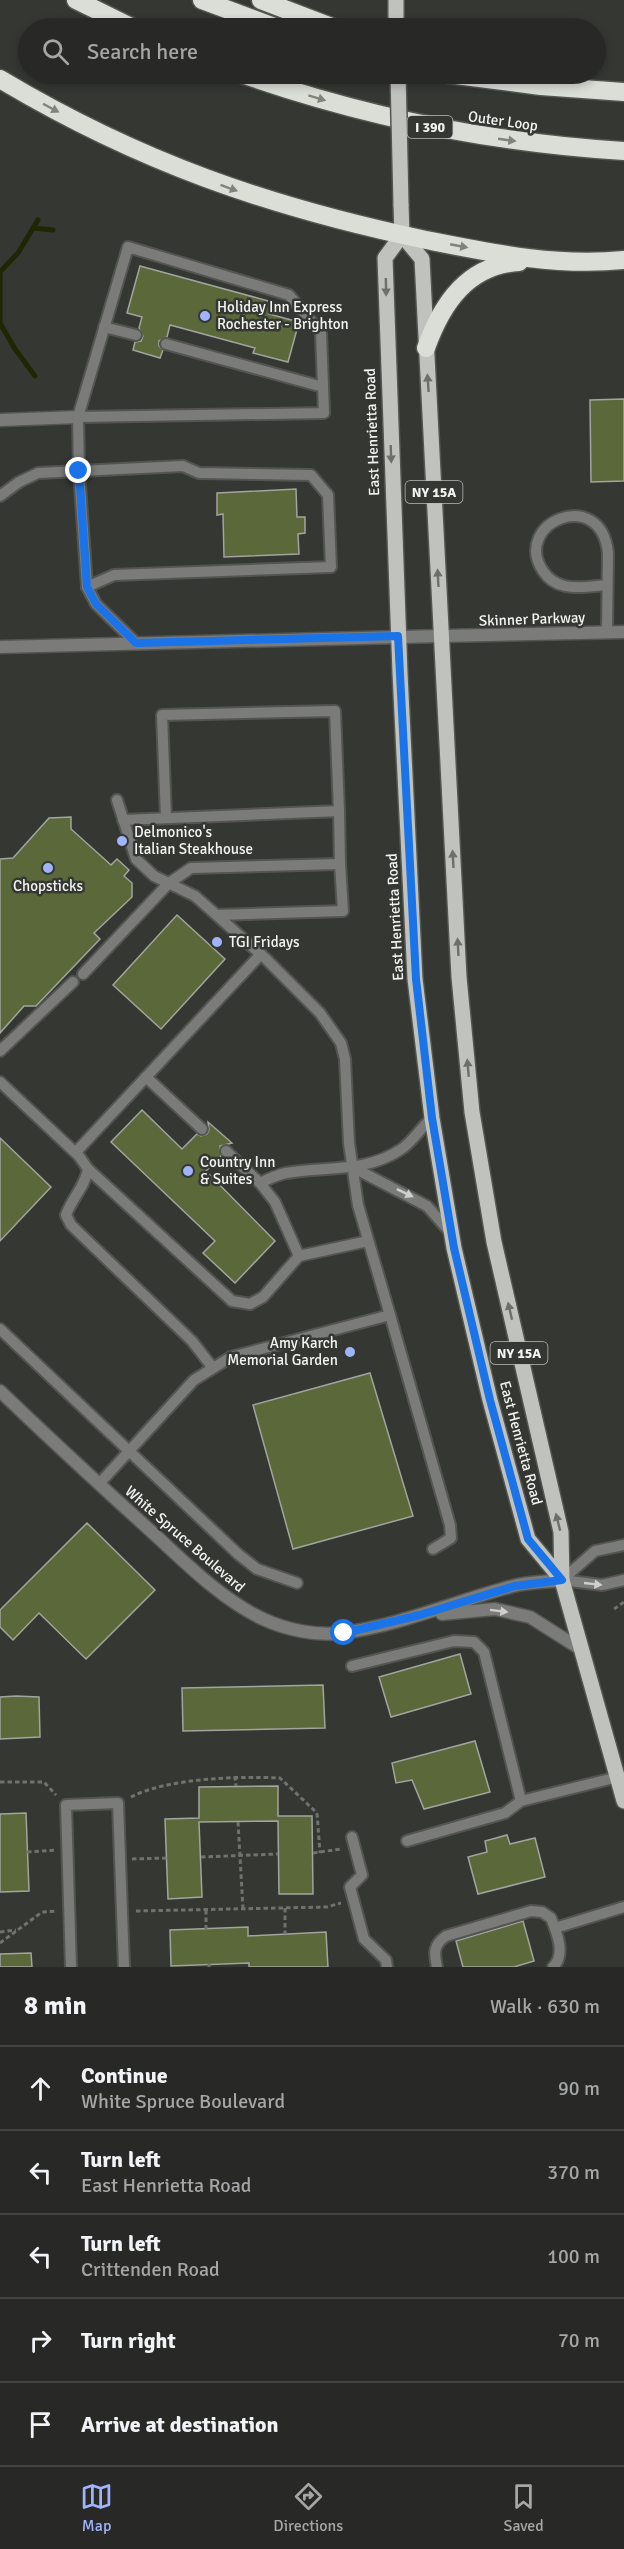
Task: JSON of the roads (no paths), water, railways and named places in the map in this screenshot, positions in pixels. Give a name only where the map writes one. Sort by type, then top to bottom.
[{"type":"highway","points":[[76,0],[113,18]]},
{"type":"highway","points":[[202,0],[250,18]]},
{"type":"highway","points":[[261,0],[308,18]]},
{"type":"highway","points":[[0,80],[112,140],[180,170],[260,198],[402,235],[488,252],[559,261]]},
{"type":"highway","name":"Outer Loop","points":[[273,84],[333,103],[427,126],[525,142],[624,151]]},
{"type":"highway","points":[[526,84],[615,92]]},
{"type":"highway","points":[[563,84],[615,92]]},
{"type":"highway","points":[[426,348],[449,300],[459,287],[478,273],[511,262],[624,260]]},
{"type":"main road","points":[[396,0],[396,18]]},
{"type":"main road","points":[[398,84],[402,235]]},
{"type":"main road","name":"East Henrietta Road","points":[[562,1580],[528,1539],[490,1400],[452,1234],[432,1118],[416,979],[398,636],[385,258],[402,235],[422,258],[459,977],[472,1112],[494,1242],[561,1532],[562,1580],[624,1801]]},
{"type":"street","points":[[0,420],[78,417]]},
{"type":"street","name":"Skinner Parkway","points":[[0,646],[624,632]]},
{"type":"street","name":"White Spruce Boulevard","points":[[0,1391],[207,1582],[238,1605],[263,1619],[287,1628],[330,1634],[420,1615],[515,1586],[562,1580]]},
{"type":"street","name":"White Spruce Boulevard","points":[[420,1615],[495,1609],[541,1622],[582,1650]]},
{"type":"lane","points":[[78,417],[324,413],[321,333],[289,295],[128,247],[78,417],[79,471],[87,587],[96,604],[136,643]]},
{"type":"lane","points":[[104,327],[136,335]]},
{"type":"lane","points":[[166,344],[323,387]]},
{"type":"lane","points":[[0,496],[19,482],[38,473],[183,466],[199,473],[312,475],[328,495],[331,567],[114,575],[87,587]]},
{"type":"lane","points":[[607,585],[566,587],[546,576],[537,555],[541,534],[548,525],[569,516],[581,517],[602,530],[607,541],[608,553],[607,632]]},
{"type":"lane","points":[[166,818],[162,715],[335,711],[343,911],[217,915]]},
{"type":"lane","points":[[117,800],[136,859],[154,876],[195,896],[261,954],[320,1013],[342,1043],[352,1167],[358,1205],[450,1525],[451,1538],[433,1549]]},
{"type":"lane","points":[[123,820],[339,812]]},
{"type":"lane","points":[[83,974],[168,883],[191,868],[340,864]]},
{"type":"lane","points":[[76,1152],[261,954]]},
{"type":"lane","points":[[0,1051],[73,982]]},
{"type":"lane","points":[[146,1077],[202,1129]]},
{"type":"lane","points":[[0,1082],[76,1152],[88,1169],[232,1301],[250,1304],[263,1297],[299,1256],[368,1241]]},
{"type":"lane","points":[[260,1183],[285,1173],[352,1167],[386,1158],[402,1149],[420,1127],[432,1118]]},
{"type":"lane","points":[[225,1151],[260,1183],[275,1202],[299,1256]]},
{"type":"lane","points":[[352,1167],[428,1206],[452,1234]]},
{"type":"lane","points":[[88,1169],[86,1182],[70,1202],[66,1215],[71,1224],[192,1341],[213,1368]]},
{"type":"lane","points":[[99,1484],[194,1380],[231,1357],[390,1315]]},
{"type":"lane","points":[[0,1329],[238,1554],[257,1569],[297,1583]]},
{"type":"lane","points":[[562,1580],[595,1551],[624,1545]]},
{"type":"lane","points":[[562,1580],[602,1585],[624,1580]]},
{"type":"lane","points":[[352,1666],[454,1641],[474,1642],[484,1652],[521,1801]]},
{"type":"lane","points":[[407,1841],[505,1813],[521,1801],[618,1777]]},
{"type":"lane","points":[[71,1967],[66,1805],[118,1803],[124,1967]]},
{"type":"lane","points":[[353,1841],[362,1875],[351,1887],[364,1939],[386,1960],[387,1967]]},
{"type":"lane","points":[[555,1928],[624,1907]]},
{"type":"lane","points":[[437,1967],[434,1953],[437,1942],[446,1936],[531,1911],[542,1912],[551,1918],[555,1928],[561,1949],[557,1963],[553,1967]]},
{"type":"waterway","points":[[35,376],[15,349],[0,323],[0,272],[18,253],[38,220]]},
{"type":"waterway","points":[[33,228],[53,230]]},
{"type":"place","name":"Holiday Inn Express Rochester - Brighton","points":[[205,316]]},
{"type":"place","name":"Delmonico's Italian Steakhouse","points":[[122,841]]},
{"type":"place","name":"Chopsticks","points":[[48,868]]},
{"type":"place","name":"TGI Fridays","points":[[217,942]]},
{"type":"place","name":"Country Inn & Suites","points":[[188,1171]]},
{"type":"place","name":"Amy Karch Memorial Garden","points":[[350,1352]]}]
